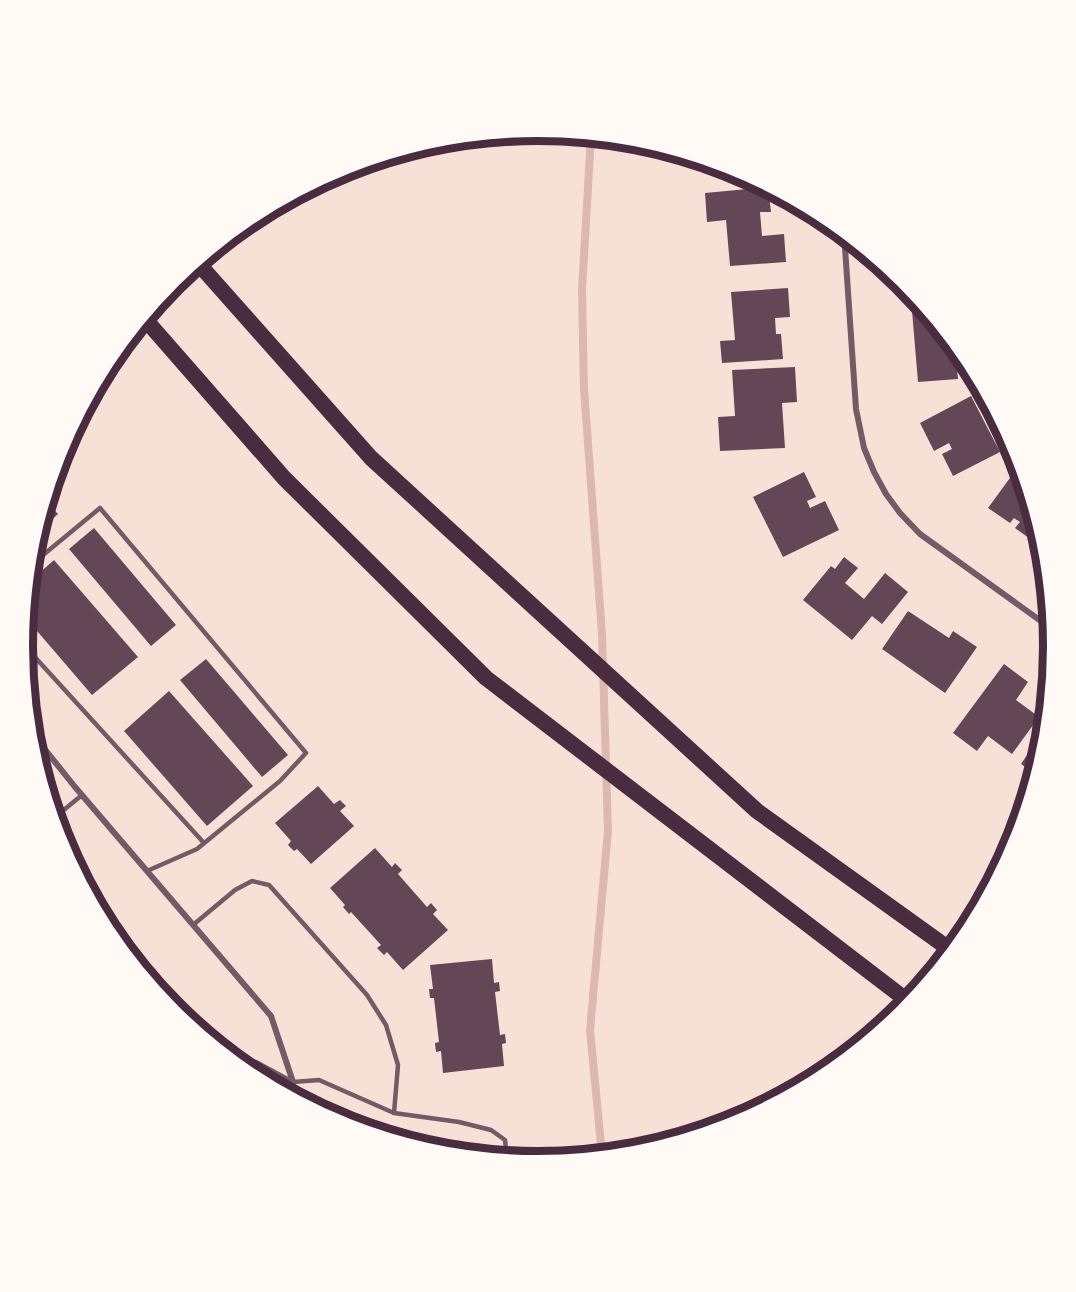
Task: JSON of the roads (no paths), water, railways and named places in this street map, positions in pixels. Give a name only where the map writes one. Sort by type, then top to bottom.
[{"type":"highway","points":[[203,268],[371,458],[757,811],[944,946]]},
{"type":"highway","points":[[149,324],[284,478],[486,678],[901,996]]},
{"type":"street","points":[[845,245],[856,409],[864,448],[878,479],[900,513],[920,534],[1042,622]]},
{"type":"street","points":[[44,747],[271,1016],[293,1082]]},
{"type":"lane","points":[[41,556],[100,508],[306,753],[280,781],[197,849],[147,871]]},
{"type":"lane","points":[[33,655],[204,843]]},
{"type":"lane","points":[[61,812],[82,795]]},
{"type":"lane","points":[[193,925],[235,890],[252,881],[269,885],[367,995],[386,1025],[398,1065],[394,1113]]},
{"type":"lane","points":[[251,1062],[256,1062],[293,1082],[319,1080],[394,1113],[459,1122],[491,1130],[506,1140],[507,1150]]},
{"type":"waterway","points":[[591,144],[582,290],[584,389],[602,634],[608,831],[590,1030],[601,1147]]}]
